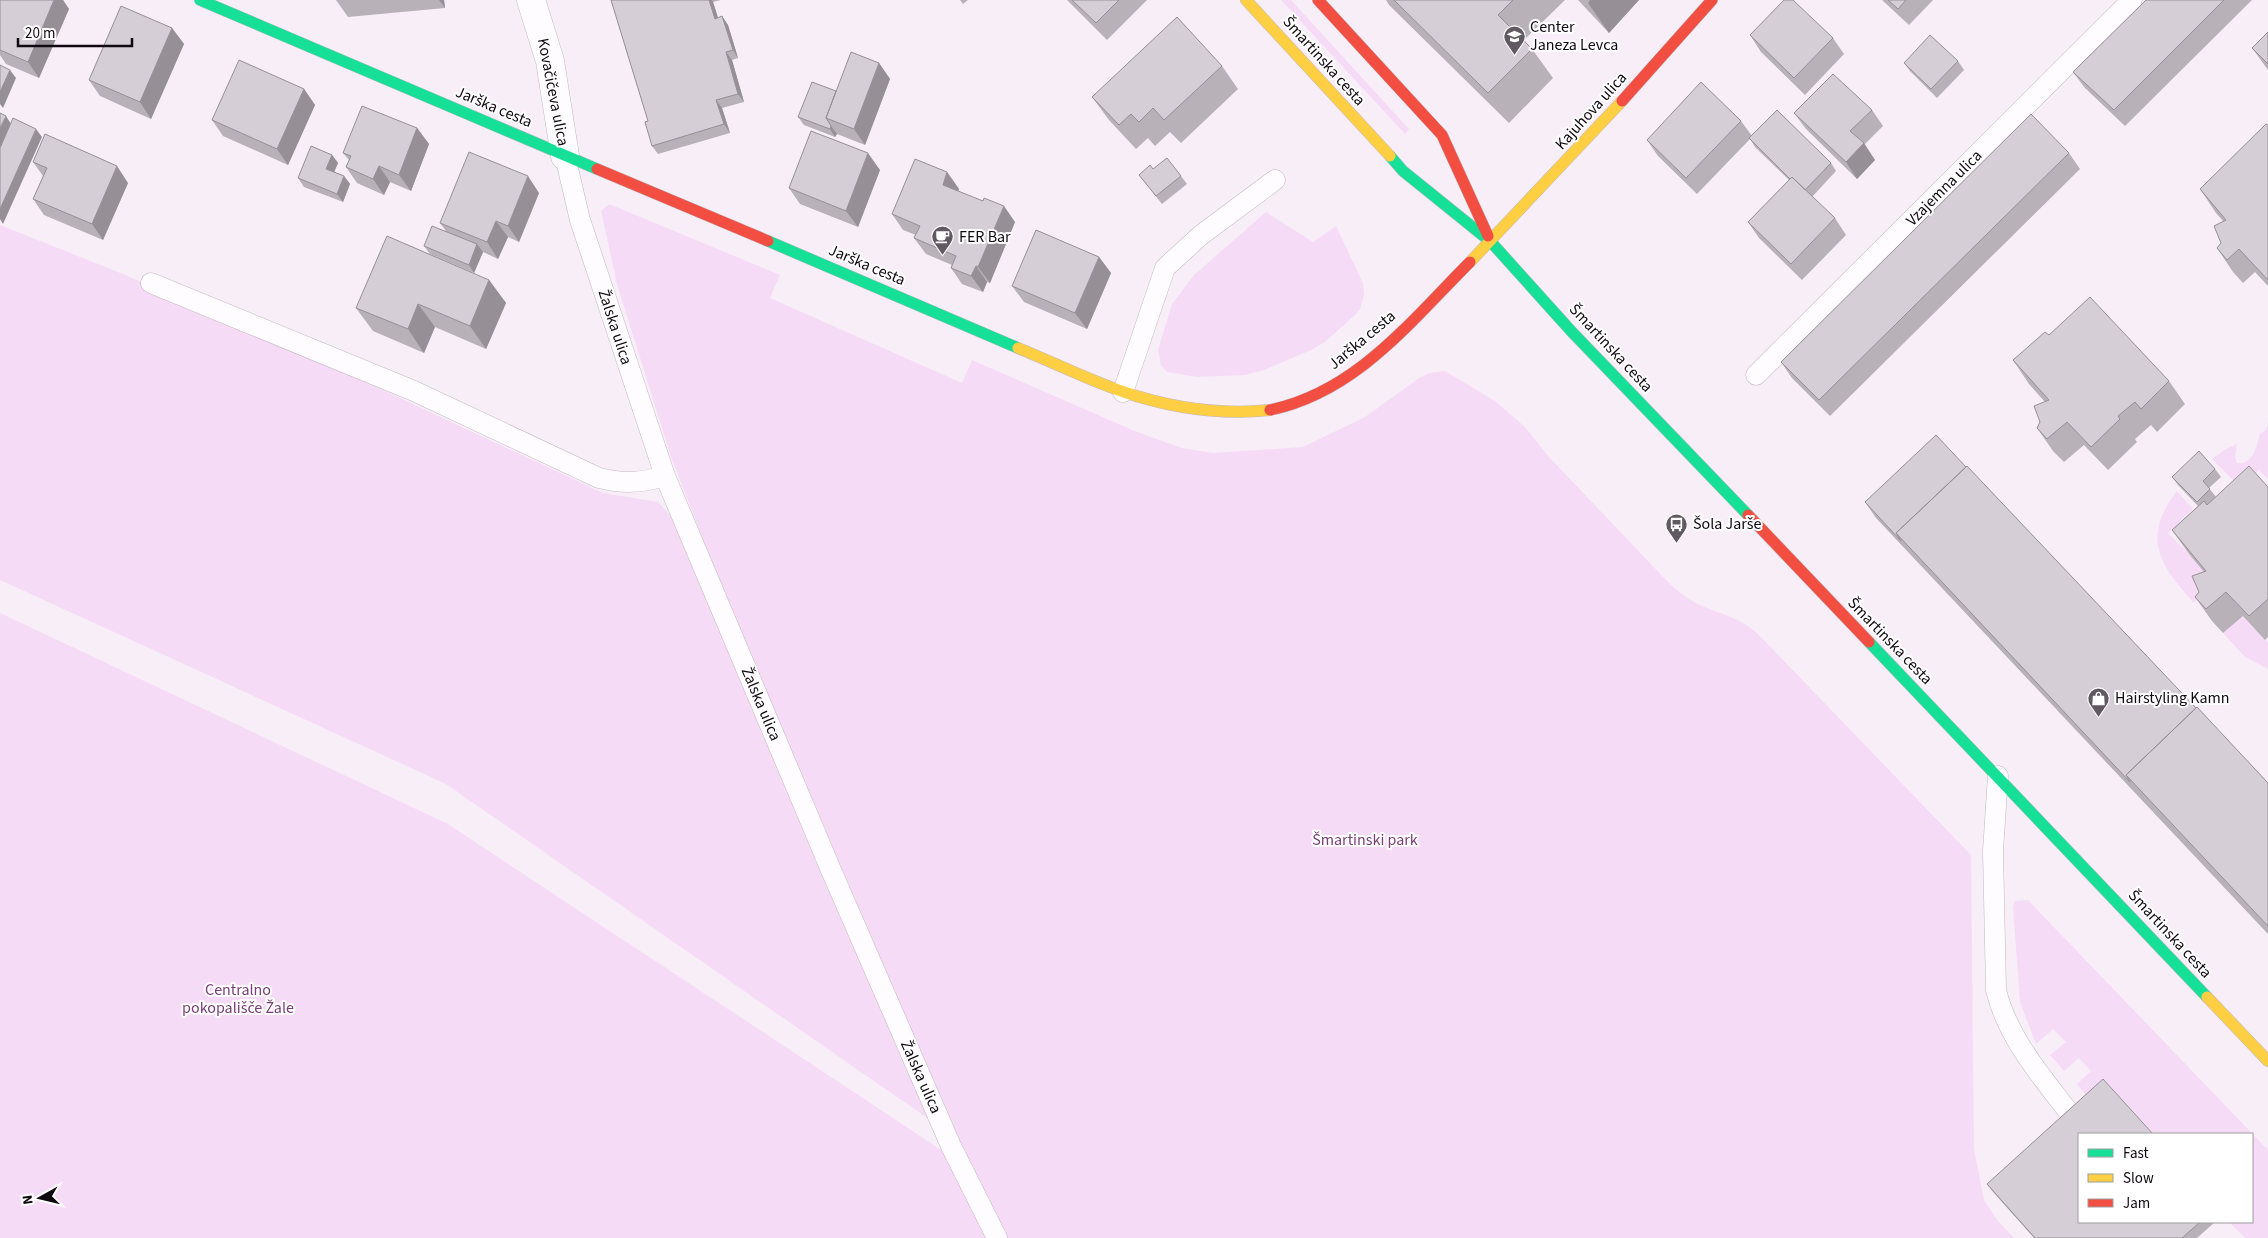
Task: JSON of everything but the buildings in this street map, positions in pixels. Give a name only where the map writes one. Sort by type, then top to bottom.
[{"type":"main road","name":"Jarška cesta","points":[[200,0],[1123,392],[1176,407],[1224,412],[1261,411],[1292,405],[1321,393],[1349,376],[1390,341],[1491,242]]},
{"type":"main road","name":"Šmartinska cesta","points":[[1246,0],[1403,171],[1491,242],[1606,367],[2268,1061]]},
{"type":"main road","name":"Šmartinska cesta","points":[[1318,0],[1442,135],[1491,242]]},
{"type":"main road","name":"Kajuhova ulica","points":[[1491,242],[1579,149],[1712,0]]},
{"type":"street","name":"Kovačičeva ulica","points":[[531,0],[550,61],[566,156]]},
{"type":"lane","name":"Vzajemna ulica","points":[[1756,375],[2132,0]]},
{"type":"lane","name":"Žalska ulica","points":[[566,156],[580,220],[665,476],[831,870],[947,1138],[997,1238]]},
{"type":"lane","points":[[1123,392],[1165,268],[1201,235],[1275,180]]},
{"type":"lane","points":[[151,283],[414,391],[599,478],[614,482],[641,483],[665,476]]},
{"type":"lane","points":[[1998,776],[1993,852],[1996,990],[2001,1010],[2016,1039],[2074,1118]]},
{"type":"green space","points":[[1281,0],[1291,0],[1409,129],[1405,134]]},
{"type":"green space","name":"Šmartinski park","points":[[609,204],[780,275],[770,298],[962,383],[972,360],[1137,432],[1182,448],[1213,453],[1303,447],[1365,417],[1419,378],[1429,373],[1445,371],[1495,401],[1525,427],[1549,457],[1668,582],[1696,603],[1737,620],[1757,633],[1971,855],[1974,1149],[1984,1200],[1998,1221],[2014,1238],[1006,1238],[970,1165],[880,963],[731,611],[671,457],[617,284],[601,211]]},
{"type":"green space","points":[[1266,212],[1313,242],[1336,226],[1363,283],[1364,295],[1360,309],[1325,342],[1264,370],[1245,375],[1197,377],[1167,372],[1161,365],[1158,350],[1172,304],[1194,275]]},
{"type":"green space","points":[[0,225],[123,274],[396,396],[603,493],[658,502],[676,522],[933,1122],[446,784],[0,580]]},
{"type":"green space","points":[[2268,422],[2268,479],[2259,470],[2241,488],[2212,459],[2224,450],[2237,444],[2235,457],[2237,463],[2247,461],[2251,458],[2260,434],[2266,430]]},
{"type":"green space","points":[[2177,491],[2193,509],[2168,533],[2197,562],[2214,584],[2194,603],[2164,563],[2157,537],[2166,507]]},
{"type":"green space","name":"Centralno pokopališče Žale","points":[[0,613],[448,824],[946,1153],[989,1238],[0,1238]]},
{"type":"green space","points":[[2243,616],[2268,643],[2268,669],[2245,657],[2223,633]]},
{"type":"green space","points":[[2028,900],[2252,1133],[2149,1133],[2092,1103],[2077,1084],[2091,1071],[2079,1058],[2064,1071],[2050,1055],[2066,1042],[2053,1029],[2036,1044],[2020,1002],[2013,907],[2015,901]]},
{"type":"green space","points":[[2253,1134],[2268,1150],[2268,1238],[2245,1238],[2230,1223],[2253,1223]]},
{"type":"traffic: fast","points":[[200,0],[597,169]]},
{"type":"traffic: fast","points":[[1390,156],[1403,171],[1491,242],[1572,332],[1748,515]]},
{"type":"traffic: fast","points":[[768,241],[1018,348]]},
{"type":"traffic: fast","points":[[1869,642],[2207,997]]},
{"type":"traffic: slow","points":[[1246,0],[1390,156]]},
{"type":"traffic: slow","points":[[1470,262],[1622,101]]},
{"type":"traffic: slow","points":[[1018,348],[1142,398],[1178,406],[1215,411],[1270,410]]},
{"type":"traffic: slow","points":[[2207,997],[2268,1061]]},
{"type":"traffic: jam","points":[[1318,0],[1442,135],[1488,236]]},
{"type":"traffic: jam","points":[[1622,101],[1712,0]]},
{"type":"traffic: jam","points":[[597,169],[768,241]]},
{"type":"traffic: jam","points":[[1270,410],[1301,401],[1329,388],[1355,371],[1380,352],[1470,262]]},
{"type":"traffic: jam","points":[[1748,515],[1869,642]]},
{"type":"place","name":"Center Janeza Levca","points":[[1514,55]]},
{"type":"place","name":"FER Bar","points":[[943,256]]},
{"type":"place","name":"Šola Jarše","points":[[1677,543]]},
{"type":"place","name":"Hairstyling Kamn","points":[[2099,717]]}]
